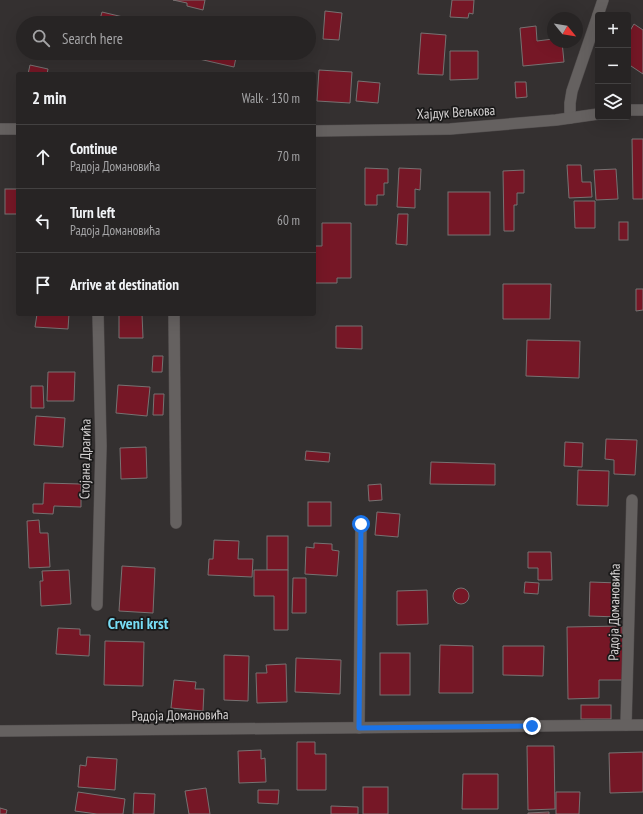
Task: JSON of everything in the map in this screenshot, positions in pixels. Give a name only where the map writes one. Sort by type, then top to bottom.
[{"type":"street","points":[[599,12],[603,0]]},
{"type":"street","points":[[570,118],[572,92],[595,24]]},
{"type":"street","points":[[631,110],[643,110]]},
{"type":"street","name":"Хајдук Вељкова","points":[[316,131],[450,129],[595,114]]},
{"type":"street","points":[[0,129],[16,130]]},
{"type":"street","name":"Стојана Драгића","points":[[97,605],[101,446],[98,316]]},
{"type":"street","points":[[174,316],[176,523]]},
{"type":"street","name":"Радоја Домановића","points":[[626,725],[632,500]]},
{"type":"street","points":[[359,728],[361,524]]},
{"type":"street","name":"Радоја Домановића","points":[[0,731],[643,725]]},
{"type":"building","points":[[173,0],[205,0],[203,10],[187,6],[187,3]]},
{"type":"building","points":[[452,0],[474,0],[473,14],[469,13],[468,18],[450,17]]},
{"type":"building","points":[[325,11],[342,13],[339,40],[323,39]]},
{"type":"building","points":[[102,12],[119,16],[101,16]]},
{"type":"building","points":[[634,24],[643,30],[643,74],[631,66],[631,29]]},
{"type":"building","points":[[536,26],[537,41],[547,40],[547,48],[563,48],[564,62],[523,66],[520,28]]},
{"type":"building","points":[[421,33],[446,35],[443,75],[418,74]]},
{"type":"building","points":[[450,51],[478,51],[478,79],[450,80]]},
{"type":"building","points":[[203,60],[236,60],[234,67]]},
{"type":"building","points":[[30,65],[48,69],[47,72],[28,72]]},
{"type":"building","points":[[319,70],[352,72],[350,103],[317,101]]},
{"type":"building","points":[[358,81],[380,83],[378,103],[356,101]]},
{"type":"building","points":[[515,82],[526,82],[527,97],[516,98]]},
{"type":"building","points":[[632,139],[643,139],[643,199],[633,199]]},
{"type":"building","points":[[567,165],[581,165],[582,182],[591,182],[592,197],[569,198]]},
{"type":"building","points":[[365,168],[388,169],[388,183],[384,183],[384,195],[377,195],[377,205],[365,205]]},
{"type":"building","points":[[399,168],[421,169],[420,190],[415,189],[415,208],[397,207]]},
{"type":"building","points":[[616,169],[618,199],[596,200],[594,170]]},
{"type":"building","points":[[524,170],[524,193],[517,193],[517,205],[514,205],[514,231],[504,231],[503,171]]},
{"type":"building","points":[[5,189],[16,189],[16,214],[5,214]]},
{"type":"building","points":[[448,192],[490,192],[490,235],[448,235]]},
{"type":"building","points":[[574,201],[595,201],[595,228],[575,228]]},
{"type":"building","points":[[398,214],[408,214],[407,245],[396,244]]},
{"type":"building","points":[[619,222],[628,222],[628,240],[619,240]]},
{"type":"building","points":[[322,223],[351,223],[351,278],[337,278],[337,283],[316,283],[316,246],[322,246]]},
{"type":"building","points":[[503,284],[551,284],[550,319],[503,319]]},
{"type":"building","points":[[636,289],[643,289],[643,310],[636,311]]},
{"type":"building","points":[[37,316],[69,316],[68,329],[35,327]]},
{"type":"building","points":[[119,316],[142,316],[143,338],[119,338]]},
{"type":"building","points":[[336,326],[362,326],[362,349],[336,348]]},
{"type":"building","points":[[527,340],[580,341],[579,378],[526,376]]},
{"type":"building","points":[[153,356],[163,356],[162,372],[152,372]]},
{"type":"building","points":[[48,372],[75,372],[74,401],[47,401]]},
{"type":"building","points":[[118,385],[150,387],[147,416],[116,413]]},
{"type":"building","points":[[31,386],[43,386],[44,408],[31,408]]},
{"type":"building","points":[[154,394],[164,394],[163,415],[153,415]]},
{"type":"building","points":[[36,416],[65,418],[63,447],[34,445]]},
{"type":"building","points":[[606,439],[637,440],[635,475],[614,474],[614,460],[605,459]]},
{"type":"building","points":[[565,442],[583,443],[582,467],[564,466]]},
{"type":"building","points":[[146,447],[147,478],[121,479],[120,448]]},
{"type":"building","points":[[306,451],[330,453],[329,462],[305,460]]},
{"type":"building","points":[[431,462],[495,464],[495,485],[430,484]]},
{"type":"building","points":[[578,470],[609,471],[608,506],[577,505]]},
{"type":"building","points":[[44,483],[81,484],[81,507],[54,506],[53,514],[33,513],[33,504],[43,504]]},
{"type":"building","points":[[381,484],[382,500],[369,501],[368,485]]},
{"type":"building","points":[[308,502],[331,502],[331,526],[308,526]]},
{"type":"building","points":[[377,512],[400,514],[398,537],[375,535]]},
{"type":"building","points":[[39,520],[40,533],[48,533],[50,567],[29,568],[27,521]]},
{"type":"building","points":[[267,536],[288,536],[288,570],[267,570]]},
{"type":"building","points":[[214,540],[239,541],[238,559],[253,559],[252,577],[208,575],[209,559],[213,559]]},
{"type":"building","points":[[314,543],[332,544],[332,550],[339,551],[337,576],[305,574],[306,547],[314,548]]},
{"type":"building","points":[[528,552],[551,552],[552,580],[538,580],[538,568],[528,568]]},
{"type":"building","points":[[122,566],[155,568],[153,613],[119,611]]},
{"type":"building","points":[[69,570],[71,604],[41,606],[40,581],[43,581],[42,571]]},
{"type":"building","points":[[254,570],[288,570],[288,630],[274,630],[274,596],[254,596]]},
{"type":"building","points":[[293,578],[306,578],[306,613],[292,613]]},
{"type":"building","points":[[525,582],[539,583],[538,594],[524,593]]},
{"type":"building","points":[[590,582],[619,583],[618,617],[589,616]]},
{"type":"building","points":[[461,588],[468,593],[469,596],[464,603],[461,604],[454,599],[453,596],[458,589]]},
{"type":"building","points":[[427,590],[428,624],[397,625],[397,591]]},
{"type":"building","points":[[622,626],[624,680],[599,680],[599,698],[568,699],[567,627]]},
{"type":"building","points":[[58,628],[80,629],[80,635],[90,635],[89,656],[56,654]]},
{"type":"building","points":[[105,641],[144,642],[143,686],[104,685]]},
{"type":"building","points":[[440,645],[473,646],[473,693],[439,693]]},
{"type":"building","points":[[503,646],[544,646],[543,676],[503,675]]},
{"type":"building","points":[[380,653],[410,653],[410,695],[380,695]]},
{"type":"building","points":[[224,655],[249,656],[248,701],[224,700]]},
{"type":"building","points":[[296,658],[341,660],[340,694],[295,692]]},
{"type":"building","points":[[286,664],[287,702],[257,703],[256,673],[267,673],[266,665]]},
{"type":"building","points":[[174,680],[196,682],[195,689],[204,689],[203,711],[171,708]]},
{"type":"building","points":[[581,705],[611,705],[611,719],[581,719]]},
{"type":"building","points":[[297,742],[315,742],[315,754],[326,754],[326,790],[297,790]]},
{"type":"building","points":[[527,746],[554,746],[555,809],[528,810]]},
{"type":"building","points":[[261,750],[261,759],[265,758],[266,782],[239,783],[238,751]]},
{"type":"building","points":[[643,752],[643,792],[610,793],[609,753]]},
{"type":"building","points":[[87,757],[117,759],[115,790],[78,787],[80,765],[86,766]]},
{"type":"building","points":[[463,774],[498,774],[498,809],[462,809]]},
{"type":"building","points":[[363,787],[388,787],[388,814],[363,814]]},
{"type":"building","points":[[206,788],[210,814],[189,814],[185,791]]},
{"type":"building","points":[[258,790],[279,790],[278,804],[258,803]]},
{"type":"building","points":[[78,792],[125,799],[123,814],[97,814],[75,811]]},
{"type":"building","points":[[556,792],[580,792],[579,814],[556,814]]},
{"type":"building","points":[[134,793],[155,794],[154,814],[133,814]]},
{"type":"building","points":[[331,806],[358,807],[358,814],[331,814]]},
{"type":"building","points":[[0,808],[7,810],[6,814],[0,814]]},
{"type":"building","points":[[549,812],[549,814],[528,814],[528,813]]},
{"type":"district","name":"Crveni krst","points":[[138,623]]},
{"type":"route","points":[[361,524],[359,728],[532,726]]}]
